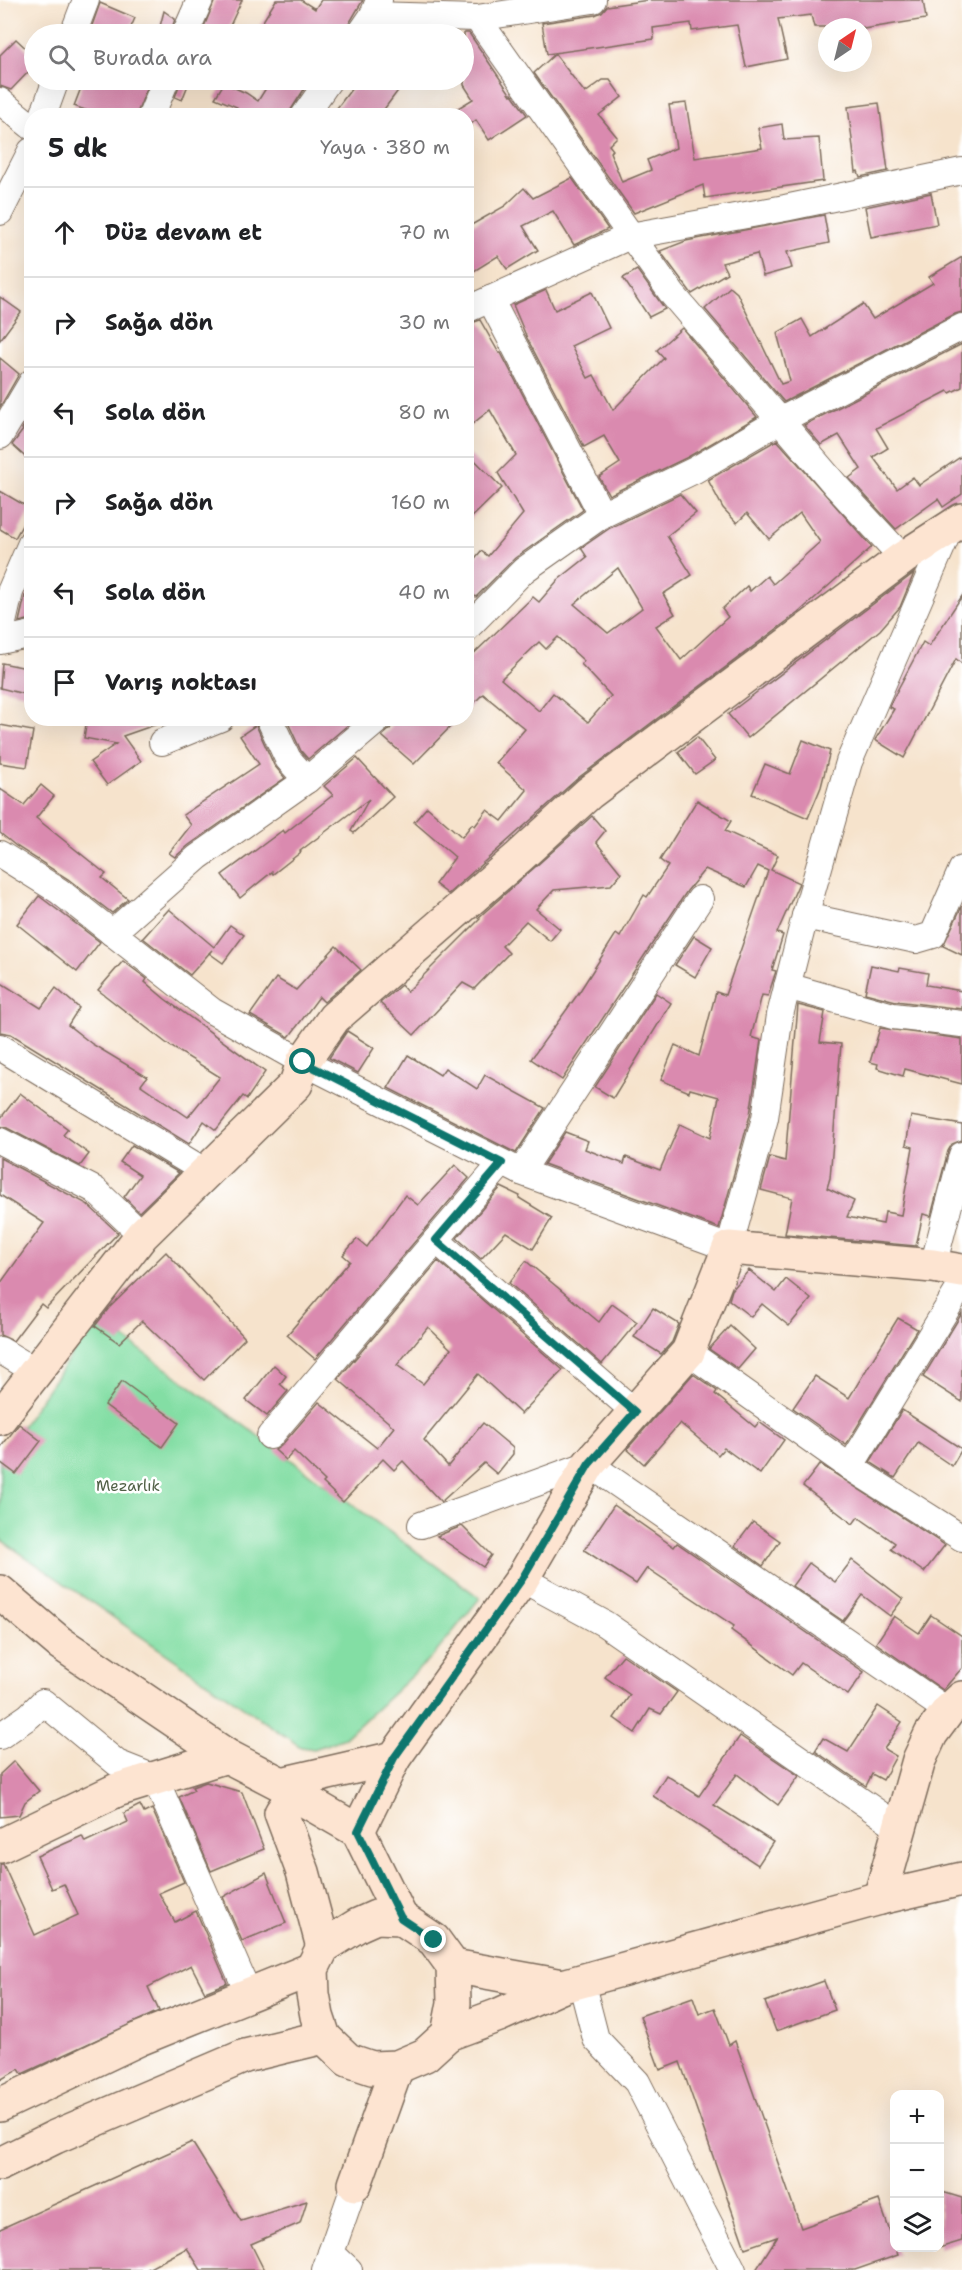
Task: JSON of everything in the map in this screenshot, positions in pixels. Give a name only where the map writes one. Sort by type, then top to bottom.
[{"type":"street","points":[[77,24],[86,0]]},
{"type":"street","points":[[189,24],[200,0]]},
{"type":"street","points":[[370,17],[477,18],[593,0]]},
{"type":"street","points":[[477,18],[674,295],[837,487],[903,558]]},
{"type":"street","points":[[46,108],[52,90]]},
{"type":"street","points":[[154,108],[162,90]]},
{"type":"street","points":[[310,108],[322,90]]},
{"type":"street","points":[[0,101],[24,120]]},
{"type":"street","points":[[0,212],[24,165]]},
{"type":"street","points":[[474,306],[630,236],[785,208],[962,171]]},
{"type":"street","points":[[490,299],[598,503],[602,515]]},
{"type":"street","points":[[474,621],[524,570],[602,515],[695,470],[781,420],[962,327]]},
{"type":"street","points":[[0,436],[24,396]]},
{"type":"street","points":[[0,1418],[142,1235],[296,1084],[303,1062],[334,1018],[590,793],[903,558],[956,524]]},
{"type":"street","points":[[358,1831],[394,1758],[522,1579],[589,1464],[688,1352],[729,1248],[765,1118],[780,1015],[805,916],[849,762],[956,524]]},
{"type":"street","points":[[0,636],[5,594],[24,557]]},
{"type":"street","points":[[0,641],[24,636]]},
{"type":"street","points":[[162,742],[201,726]]},
{"type":"street","points":[[273,726],[288,759],[307,780]]},
{"type":"street","points":[[112,933],[198,857],[307,780],[371,726]]},
{"type":"street","points":[[0,854],[59,891],[212,1011],[303,1062],[512,1167],[729,1248],[948,1268],[962,1155]]},
{"type":"street","points":[[805,916],[916,940],[933,935],[962,869]]},
{"type":"street","points":[[270,1436],[436,1240],[512,1167],[700,899]]},
{"type":"street","points":[[787,986],[892,1016],[962,1024]]},
{"type":"street","points":[[0,1047],[206,1172]]},
{"type":"street","points":[[0,1141],[95,1190],[142,1235]]},
{"type":"street","points":[[436,1240],[635,1412]]},
{"type":"street","points":[[850,1467],[962,1284]]},
{"type":"street","points":[[0,1350],[35,1371]]},
{"type":"street","points":[[688,1352],[850,1467],[962,1538]]},
{"type":"street","points":[[421,1524],[589,1464]]},
{"type":"street","points":[[589,1464],[955,1704],[931,1734],[919,1760],[880,1898]]},
{"type":"street","points":[[522,1579],[605,1624],[900,1828]]},
{"type":"street","points":[[0,1592],[60,1643],[227,1756],[358,1831],[401,1918],[434,1940],[453,1966],[454,2003],[448,2034]]},
{"type":"street","points":[[0,1736],[29,1716],[43,1702],[117,1763],[155,1778],[249,1995]]},
{"type":"street","points":[[0,1846],[117,1790],[227,1756]]},
{"type":"street","points":[[287,1789],[394,1758]]},
{"type":"street","points":[[287,1789],[281,1813],[303,1872],[318,1958],[317,2016],[324,2037],[348,2060],[372,2068],[397,2067],[425,2055],[448,2034],[572,1984],[880,1898],[962,1879]]},
{"type":"street","points":[[0,2105],[139,2039],[249,1995],[318,1958],[358,1925],[376,1917],[401,1918]]},
{"type":"street","points":[[453,1966],[572,1984]]},
{"type":"street","points":[[572,1984],[596,2039],[637,2082],[733,2270]]},
{"type":"street","points":[[0,2164],[55,2137],[245,2056],[324,2037]]},
{"type":"street","points":[[335,2264],[354,2184],[397,2067]]},
{"type":"green space","name":"Mezarlık","points":[[97,1318],[480,1598],[435,1654],[345,1738],[314,1749],[301,1747],[0,1539],[0,1458]]},
{"type":"building","points":[[215,0],[242,0],[231,24],[205,24]]},
{"type":"building","points":[[276,0],[301,0],[315,9],[321,0],[363,0],[349,24],[261,24]]},
{"type":"building","points":[[649,0],[923,0],[926,19],[872,28],[872,18],[818,18],[818,27],[814,27],[811,15],[778,19],[787,59],[746,67],[737,25],[692,31],[691,23],[653,28],[654,39],[547,54],[542,23],[595,15],[607,6]]},
{"type":"building","points":[[100,3],[135,18],[132,24],[93,24]]},
{"type":"building","points":[[164,11],[175,19],[173,24],[161,24]]},
{"type":"building","points":[[16,39],[24,47],[24,76],[11,90],[0,86],[0,55]]},
{"type":"building","points":[[474,40],[527,115],[489,140],[476,120],[474,122],[474,108],[458,108],[473,99],[467,90],[474,90]]},
{"type":"building","points":[[555,54],[585,93],[603,80],[610,80],[622,97],[599,115],[617,137],[609,145],[613,150],[610,152],[622,182],[651,170],[647,160],[676,148],[669,105],[686,103],[695,158],[762,148],[758,128],[782,124],[784,140],[819,138],[823,181],[705,198],[703,185],[634,213],[534,73]]},
{"type":"building","points":[[80,90],[146,90],[139,108],[80,108],[74,106]]},
{"type":"building","points":[[177,90],[186,90],[182,100],[175,97]]},
{"type":"building","points":[[220,90],[239,90],[258,101],[265,90],[304,90],[292,108],[236,108],[215,98]]},
{"type":"building","points":[[350,90],[398,90],[385,108],[337,108]]},
{"type":"building","points":[[879,103],[888,171],[860,177],[858,171],[856,172],[848,107]]},
{"type":"building","points":[[572,178],[608,229],[574,245],[553,211],[523,226],[538,250],[507,269],[498,256],[474,271],[474,223],[505,206],[524,188],[533,198]]},
{"type":"building","points":[[931,193],[937,224],[871,237],[865,207]]},
{"type":"building","points":[[824,215],[829,243],[787,252],[792,268],[763,276],[757,254],[722,263],[727,273],[692,294],[660,251],[686,241]]},
{"type":"building","points":[[962,257],[962,312],[784,402],[705,309],[730,287],[737,293],[781,384],[790,381],[777,333],[802,319],[812,337],[863,304],[873,319],[933,283],[929,277]]},
{"type":"building","points":[[637,270],[665,309],[649,317],[623,278]]},
{"type":"building","points":[[546,290],[555,310],[592,292],[609,328],[571,346],[588,378],[594,375],[613,410],[664,358],[657,350],[682,328],[757,417],[688,457],[609,495],[599,477],[620,463],[604,436],[584,447],[527,338],[513,305]]},
{"type":"building","points":[[0,297],[21,312],[0,340]]},
{"type":"building","points":[[480,320],[501,353],[583,510],[515,558],[476,597],[474,595],[474,559],[481,551],[488,556],[523,514],[498,473],[516,455],[490,410],[474,423],[474,322]]},
{"type":"building","points":[[962,344],[962,387],[950,393],[948,391],[876,428],[888,448],[873,457],[897,489],[913,477],[919,485],[962,456],[962,494],[943,507],[938,499],[896,529],[849,478],[861,469],[839,435],[821,445],[804,425]]},
{"type":"building","points":[[0,358],[19,374],[0,407]]},
{"type":"building","points":[[24,426],[24,456],[12,445]]},
{"type":"building","points":[[777,440],[872,547],[798,613],[578,778],[448,894],[435,884],[455,857],[414,822],[427,807],[462,837],[472,824],[475,826],[487,810],[502,821],[527,790],[496,763],[525,729],[483,694],[474,703],[474,653],[533,597],[539,602],[558,580],[587,557],[581,548],[610,528],[680,494],[696,513],[667,536],[692,575],[663,594],[675,614],[656,626],[681,660],[728,617],[722,609],[747,586],[750,591],[767,576],[773,584],[820,542],[800,513],[769,539],[747,513],[737,523],[723,508],[708,480]],"holes":[[[618,568],[642,608],[608,633],[574,604]],[[558,637],[584,661],[581,664],[611,696],[588,722],[553,693],[539,711],[501,679],[539,642],[546,649]]]},
{"type":"building","points":[[474,459],[502,488],[474,515]]},
{"type":"building","points":[[0,491],[24,505],[24,522],[15,538],[0,529]]},
{"type":"building","points":[[914,573],[900,607],[880,630],[748,738],[728,714]]},
{"type":"building","points":[[962,596],[962,664],[956,659],[904,758],[875,740],[894,709],[889,707],[890,704],[923,642],[929,646]]},
{"type":"building","points":[[24,600],[24,621],[19,622]]},
{"type":"building","points":[[2,663],[24,667],[24,694],[0,688]]},
{"type":"building","points":[[0,725],[33,731],[27,767],[0,763]]},
{"type":"building","points":[[86,726],[152,726],[123,736],[141,761],[107,785],[90,762],[116,744],[84,738]]},
{"type":"building","points":[[256,726],[274,765],[285,778],[175,857],[169,853],[191,825],[183,815],[259,764],[240,736]]},
{"type":"building","points":[[290,726],[347,726],[308,759],[301,751]]},
{"type":"building","points":[[391,726],[451,726],[414,764],[382,736]]},
{"type":"building","points":[[697,737],[715,760],[695,774],[678,752]]},
{"type":"building","points":[[803,740],[830,751],[821,787],[808,818],[752,794],[765,764],[790,774]]},
{"type":"building","points":[[357,758],[393,797],[354,833],[351,831],[369,799],[240,898],[222,875],[283,830],[285,833],[333,795],[324,786]]},
{"type":"building","points":[[41,785],[54,796],[36,818],[106,874],[102,878],[128,899],[112,913],[68,879],[16,846],[0,833],[0,789],[24,805]]},
{"type":"building","points":[[697,800],[731,821],[725,831],[778,855],[771,870],[799,883],[777,933],[783,935],[772,970],[776,971],[768,996],[762,995],[751,1037],[761,1040],[750,1115],[719,1228],[544,1164],[565,1132],[588,1141],[585,1149],[624,1164],[626,1157],[660,1170],[680,1124],[710,1138],[719,1097],[690,1089],[689,1092],[661,1080],[675,1045],[699,1056],[716,992],[725,995],[768,871],[758,866],[746,887],[705,869],[687,891],[562,1080],[531,1059],[578,994],[616,934],[620,937],[644,895],[647,897],[668,866],[660,860]]},
{"type":"building","points":[[592,816],[605,831],[596,842],[621,873],[611,885],[554,890],[536,909],[560,929],[550,941],[526,921],[502,946],[509,953],[474,989],[463,983],[414,1035],[380,1003],[401,985],[407,992],[480,919],[478,918]]},
{"type":"building","points":[[39,896],[100,942],[77,972],[17,924]]},
{"type":"building","points":[[962,906],[962,955],[943,946]]},
{"type":"building","points":[[169,909],[214,947],[230,925],[244,935],[223,963],[209,953],[190,975],[143,938]]},
{"type":"building","points":[[694,936],[712,947],[695,977],[675,965]]},
{"type":"building","points":[[336,946],[361,970],[324,1002],[319,997],[289,1037],[250,1015],[276,978],[296,990]]},
{"type":"building","points":[[123,961],[147,979],[145,982],[165,999],[265,1072],[247,1099],[243,1096],[216,1130],[204,1121],[189,1144],[11,1034],[0,1032],[0,982],[41,1008],[56,988],[79,1008],[68,1025],[92,1044],[147,1077],[141,1085],[188,1117],[220,1077],[170,1046],[98,990]]},
{"type":"building","points":[[871,965],[899,971],[900,968],[928,973],[926,985],[962,991],[962,1009],[896,1001],[865,993]]},
{"type":"building","points":[[656,993],[671,1003],[613,1098],[595,1087]]},
{"type":"building","points":[[798,1005],[825,1012],[820,1042],[841,1044],[830,1178],[827,1188],[854,1201],[847,1217],[883,1224],[885,1212],[901,1215],[913,1147],[906,1145],[911,1116],[962,1125],[962,1140],[952,1144],[948,1151],[931,1216],[923,1214],[916,1246],[785,1234],[792,1198],[761,1190],[770,1157],[785,1161]]},
{"type":"building","points":[[880,1028],[962,1039],[962,1084],[905,1069],[903,1076],[877,1068],[878,1064],[870,1062]]},
{"type":"building","points":[[347,1031],[374,1048],[358,1073],[329,1058]]},
{"type":"building","points":[[408,1055],[440,1075],[445,1068],[477,1089],[485,1075],[545,1108],[516,1153],[388,1088]]},
{"type":"building","points":[[20,1093],[68,1129],[63,1135],[89,1154],[80,1166],[0,1126],[0,1119]]},
{"type":"building","points":[[132,1145],[179,1173],[139,1212],[124,1197],[140,1175],[120,1162]]},
{"type":"building","points":[[0,1158],[87,1204],[118,1233],[46,1308],[41,1304],[13,1341],[0,1335],[0,1284],[44,1223],[0,1195]]},
{"type":"building","points":[[455,1165],[469,1178],[315,1359],[287,1335],[350,1261],[343,1255],[357,1239],[367,1247],[405,1195],[418,1205]]},
{"type":"building","points":[[501,1187],[520,1196],[519,1198],[552,1218],[533,1249],[506,1232],[481,1259],[457,1238]]},
{"type":"building","points":[[166,1252],[245,1338],[204,1380],[142,1321],[119,1343],[95,1326],[109,1308]]},
{"type":"building","points":[[438,1261],[563,1370],[521,1414],[478,1374],[424,1440],[448,1466],[483,1423],[513,1448],[513,1454],[497,1474],[484,1463],[441,1502],[403,1461],[394,1470],[383,1459],[343,1502],[294,1451],[286,1460],[275,1450],[319,1402],[377,1448],[394,1427],[338,1379]],"holes":[[[428,1327],[451,1349],[423,1384],[397,1365]]]},
{"type":"building","points":[[526,1261],[599,1322],[612,1304],[637,1322],[602,1364],[509,1283]]},
{"type":"building","points":[[749,1270],[776,1292],[786,1279],[811,1299],[789,1326],[762,1304],[751,1317],[729,1300],[732,1290]]},
{"type":"building","points":[[653,1308],[679,1324],[672,1342],[661,1354],[634,1337]]},
{"type":"building","points":[[962,1313],[962,1402],[923,1377]]},
{"type":"building","points":[[898,1318],[917,1329],[846,1445],[793,1408],[815,1376],[849,1398]]},
{"type":"building","points":[[730,1326],[755,1349],[738,1369],[709,1349]]},
{"type":"building","points":[[274,1365],[286,1376],[280,1384],[288,1391],[267,1416],[246,1400]]},
{"type":"building","points":[[693,1374],[717,1391],[715,1394],[755,1427],[759,1422],[784,1440],[760,1474],[724,1448],[718,1455],[680,1423],[644,1464],[627,1449]]},
{"type":"building","points":[[122,1381],[179,1423],[162,1447],[105,1405]]},
{"type":"building","points":[[902,1410],[962,1449],[952,1466],[918,1443],[895,1478],[870,1462]]},
{"type":"building","points":[[19,1424],[41,1441],[16,1474],[0,1462],[0,1448]]},
{"type":"building","points":[[820,1464],[945,1545],[924,1572],[891,1549],[895,1543],[858,1517],[853,1524],[803,1486]]},
{"type":"building","points":[[614,1505],[674,1547],[677,1543],[864,1672],[848,1695],[801,1663],[792,1675],[731,1630],[734,1626],[647,1568],[636,1584],[584,1550]]},
{"type":"building","points":[[753,1522],[780,1541],[763,1566],[735,1546]]},
{"type":"building","points":[[462,1526],[491,1555],[483,1567],[437,1536]]},
{"type":"building","points":[[852,1560],[903,1599],[890,1616],[862,1595],[843,1621],[792,1586],[809,1563],[835,1582]]},
{"type":"building","points":[[931,1615],[962,1636],[962,1668],[943,1690],[876,1643],[894,1616],[919,1633]]},
{"type":"building","points":[[623,1655],[677,1692],[661,1714],[650,1709],[635,1733],[614,1718],[630,1695],[605,1677]]},
{"type":"building","points":[[878,1706],[902,1722],[884,1749],[896,1756],[883,1780],[872,1774],[866,1786],[815,1751],[823,1738],[848,1752]]},
{"type":"building","points":[[740,1736],[799,1776],[778,1805],[737,1774],[714,1805],[773,1842],[758,1865],[653,1796],[666,1775],[699,1796]]},
{"type":"building","points":[[14,1761],[39,1791],[25,1802],[19,1815],[0,1817],[0,1774]]},
{"type":"building","points":[[206,1782],[242,1792],[264,1849],[211,1871],[179,1797],[194,1790],[192,1787]]},
{"type":"building","points":[[140,1805],[144,1813],[152,1809],[184,1882],[159,1893],[175,1922],[196,1911],[227,1983],[205,1992],[191,1965],[148,1987],[159,2011],[22,2074],[19,2069],[0,2080],[0,1864],[3,1864],[35,1935],[78,1915],[64,1884],[52,1889],[37,1856],[82,1836],[85,1842],[128,1822],[124,1813]]},
{"type":"building","points":[[266,1873],[286,1923],[242,1941],[223,1897]]},
{"type":"building","points":[[824,1981],[835,2010],[776,2031],[765,2002]]},
{"type":"building","points":[[693,1997],[699,2014],[715,2008],[729,2045],[735,2041],[801,2228],[879,2200],[890,2232],[890,2252],[897,2252],[898,2255],[855,2270],[756,2270],[777,2237],[745,2248],[680,2062],[660,2070],[640,2016]]},
{"type":"building","points":[[192,2142],[241,2221],[307,2201],[300,2223],[251,2244],[264,2270],[201,2270],[187,2248],[146,2270],[0,2270],[0,2229]]},
{"type":"building","points":[[944,2193],[962,2198],[962,2241],[944,2246]]},
{"type":"route","points":[[303,1062],[502,1163],[436,1240],[635,1412],[589,1464],[522,1579],[394,1758],[358,1831],[401,1918],[434,1940]]}]
